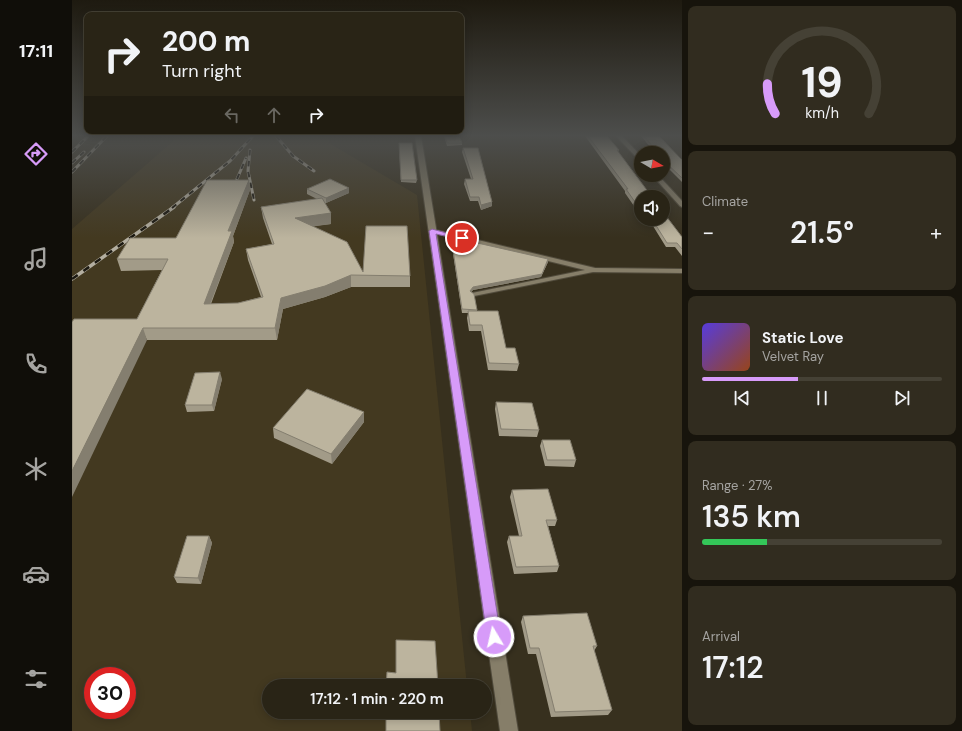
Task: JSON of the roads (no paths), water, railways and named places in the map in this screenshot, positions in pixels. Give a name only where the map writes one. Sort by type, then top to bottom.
[{"type":"street","points":[[423,170],[509,731]]},
{"type":"street","points":[[661,182],[682,205]]},
{"type":"lane","points":[[432,231],[594,270]]},
{"type":"lane","points":[[474,294],[594,270],[682,271]]},
{"type":"railway","points":[[172,208],[219,170]]},
{"type":"railway","points":[[237,179],[241,170]]},
{"type":"railway","points":[[248,170],[254,200]]},
{"type":"railway","points":[[72,279],[174,207]]}]
